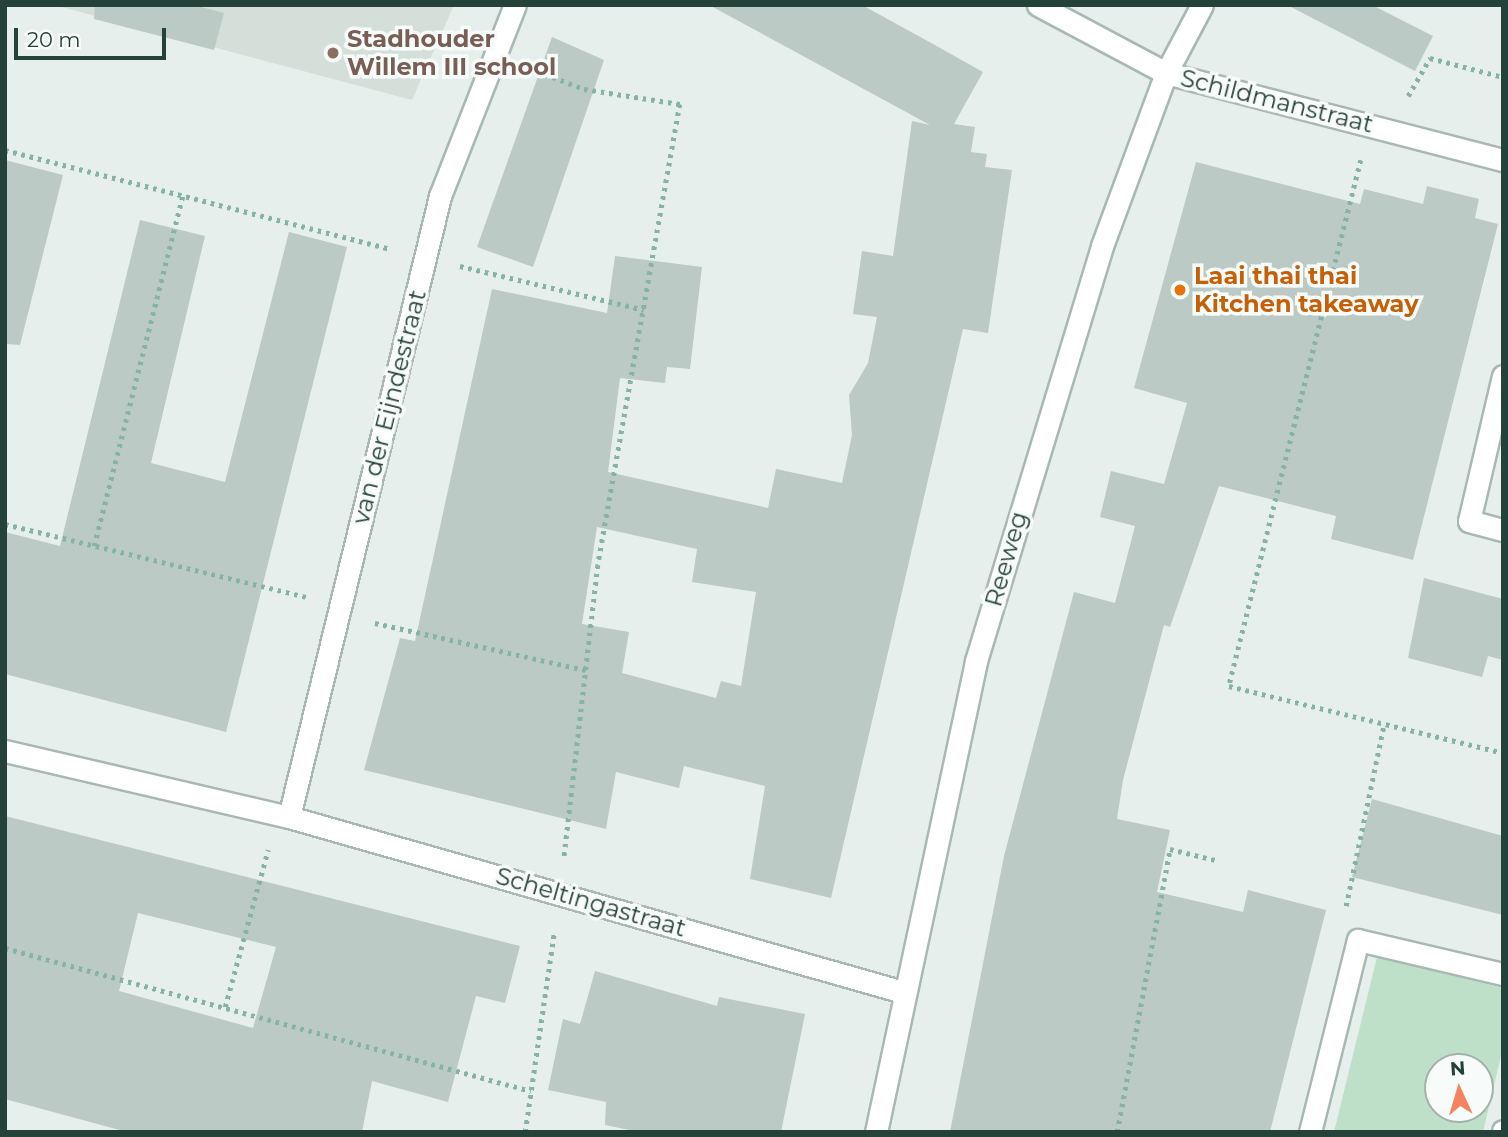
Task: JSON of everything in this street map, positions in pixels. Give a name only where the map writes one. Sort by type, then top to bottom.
[{"type":"street","name":"van der Eijndestraat","points":[[284,816],[339,610],[440,196],[515,5]]},
{"type":"street","name":"Schildmanstraat","points":[[1038,5],[1166,73],[1503,160]]},
{"type":"street","name":"Reeweg","points":[[876,1132],[903,992],[976,661],[1060,376],[1166,73],[1202,5]]},
{"type":"street","points":[[1503,376],[1469,521],[1503,530]]},
{"type":"street","name":"Scheltingastraat","points":[[5,751],[284,816],[903,992]]},
{"type":"street","points":[[1310,1132],[1358,940],[1503,974]]},
{"type":"path","points":[[495,55],[584,89],[680,104],[643,310],[586,670],[560,894],[524,1132]]},
{"type":"path","name":"Schildmanstraat","points":[[1379,127],[1430,58],[1503,77]]},
{"type":"path","points":[[1379,127],[1229,686],[1503,753]]},
{"type":"path","points":[[5,150],[425,258],[643,310]]},
{"type":"path","points":[[94,546],[183,195]]},
{"type":"path","points":[[5,524],[586,670]]},
{"type":"path","points":[[1358,940],[1343,899],[1384,724]]},
{"type":"path","points":[[226,1007],[284,816]]},
{"type":"path","points":[[1117,1132],[1170,849],[1216,860]]},
{"type":"path","points":[[5,948],[531,1091]]},
{"type":"shaded area","name":"Stadhouder Willem III school","points":[[54,5],[454,5],[412,100]]},
{"type":"green space","points":[[1377,957],[1503,988],[1503,1047],[1494,1085],[1494,1053],[1424,1053],[1424,1123],[1485,1123],[1483,1132],[1334,1132]]},
{"type":"building","points":[[95,5],[193,5],[224,13],[214,50],[94,19]]},
{"type":"building","points":[[709,5],[862,5],[983,72],[954,124],[975,127],[971,152],[987,154],[985,167],[1012,170],[988,333],[963,329],[831,898],[750,879],[765,786],[684,766],[679,788],[616,772],[606,829],[364,770],[400,638],[415,641],[492,289],[607,313],[615,256],[702,267],[690,369],[667,367],[665,383],[620,378],[608,472],[768,508],[776,469],[842,483],[852,435],[849,395],[868,363],[877,317],[853,314],[862,251],[893,256],[912,121],[930,125]],"holes":[[[597,527],[697,549],[692,582],[756,592],[741,686],[721,681],[716,698],[622,673],[629,632],[582,624]]]},
{"type":"building","points":[[1287,5],[1372,5],[1433,36],[1415,71]]},
{"type":"building","points":[[552,37],[604,60],[533,267],[477,247]]},
{"type":"building","points":[[5,160],[63,175],[20,345],[5,344]]},
{"type":"building","points":[[1196,162],[1360,204],[1364,189],[1423,204],[1427,186],[1479,199],[1475,218],[1498,224],[1413,560],[1331,539],[1336,516],[1219,486],[1170,627],[1164,625],[1123,780],[1117,819],[1170,830],[1157,892],[1243,912],[1248,890],[1326,910],[1270,1132],[950,1132],[1004,856],[1074,592],[1115,603],[1135,526],[1100,517],[1111,471],[1164,484],[1187,403],[1134,388]]},
{"type":"building","points":[[140,220],[205,236],[151,463],[225,482],[289,232],[347,247],[226,732],[5,674],[5,532],[60,546]]},
{"type":"building","points":[[1424,578],[1503,599],[1503,660],[1488,656],[1482,677],[1408,658]]},
{"type":"building","points":[[1372,799],[1503,836],[1503,915],[1352,877]]},
{"type":"building","points":[[5,816],[520,946],[505,1003],[476,996],[448,1102],[372,1081],[362,1132],[127,1132],[5,1099]],"holes":[[[138,913],[276,947],[253,1028],[119,991]]]},
{"type":"building","points":[[595,971],[717,1006],[719,997],[805,1014],[781,1132],[639,1132],[605,1125],[606,1102],[548,1090],[563,1019],[580,1024]]},
{"type":"place","name":"Stadhouder Willem III school","points":[[333,53]]},
{"type":"place","name":"Laai thai thai Kitchen takeaway","points":[[1180,290]]}]
